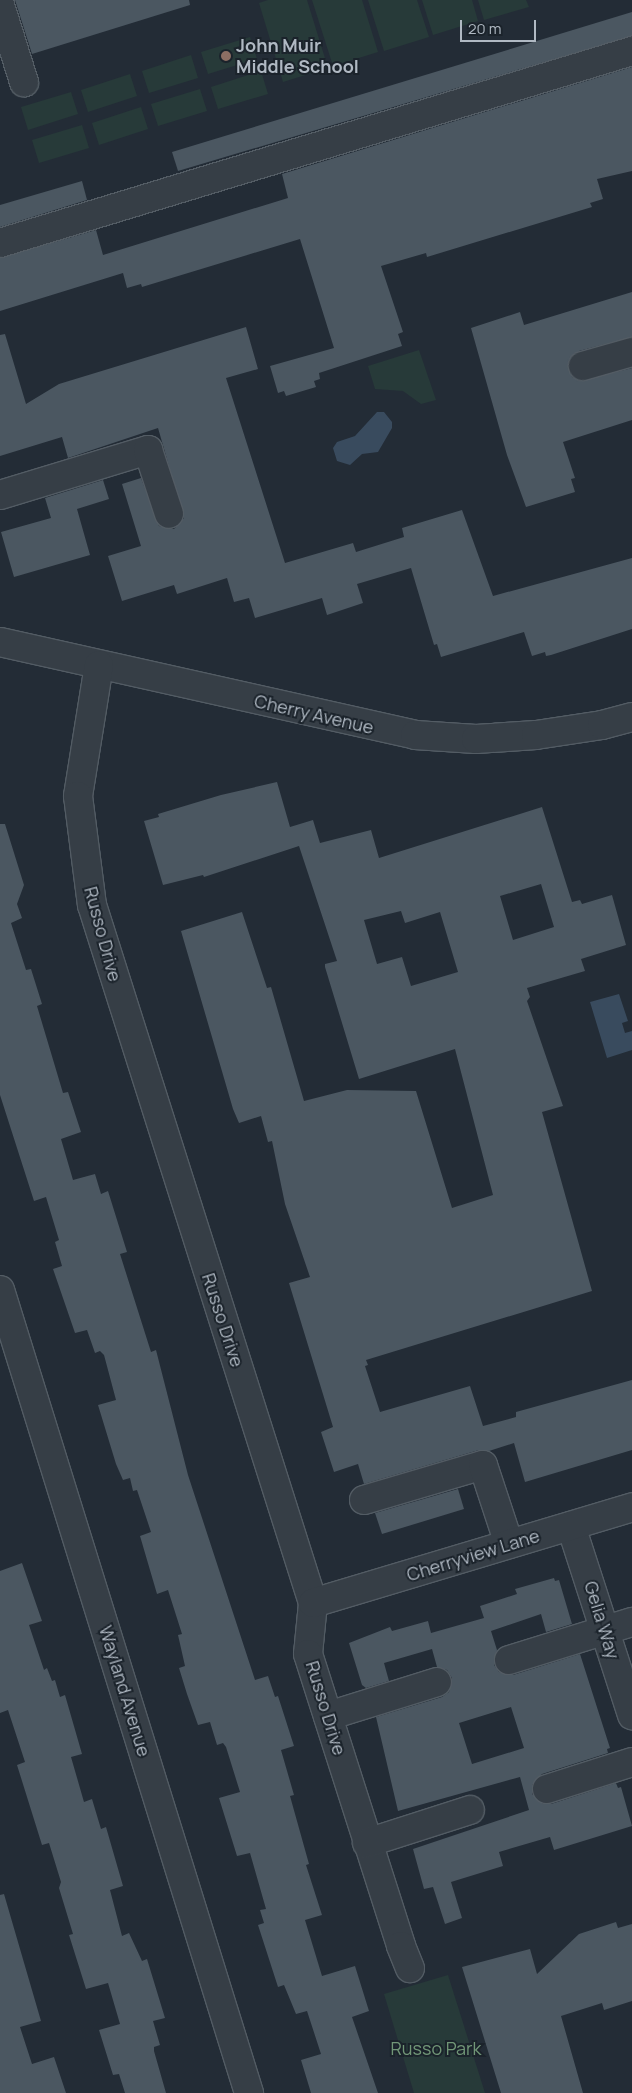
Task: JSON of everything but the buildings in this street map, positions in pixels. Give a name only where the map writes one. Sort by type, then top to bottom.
[{"type":"street","points":[[0,5],[24,82]]},
{"type":"street","points":[[0,243],[632,51]]},
{"type":"street","points":[[583,366],[632,352]]},
{"type":"street","points":[[0,495],[148,450],[169,514]]},
{"type":"street","name":"Cherry Avenue","points":[[0,642],[415,735],[476,739],[536,735],[602,725],[632,717]]},
{"type":"street","name":"Russo Drive","points":[[98,665],[78,796],[92,905],[313,1602],[308,1654],[367,1842],[410,1968]]},
{"type":"street","name":"Wayland Avenue","points":[[0,1290],[249,2093]]},
{"type":"street","points":[[364,1500],[483,1465],[509,1544]]},
{"type":"street","name":"Cherryview Lane","points":[[313,1602],[632,1507]]},
{"type":"street","name":"Gelia Way","points":[[571,1526],[632,1715]]},
{"type":"street","points":[[509,1660],[632,1622]]},
{"type":"street","points":[[328,1716],[438,1682]]},
{"type":"street","points":[[548,1788],[632,1762]]},
{"type":"street","points":[[367,1842],[470,1810]]},
{"type":"green space","points":[[268,0],[307,0],[328,68],[283,82],[259,3]]},
{"type":"green space","points":[[312,0],[362,0],[378,52],[333,66]]},
{"type":"green space","points":[[368,0],[417,0],[429,37],[384,51]]},
{"type":"green space","points":[[422,0],[472,0],[478,21],[433,35]]},
{"type":"green space","points":[[478,0],[526,0],[529,7],[484,20]]},
{"type":"green space","points":[[250,37],[257,59],[208,74],[201,52]]},
{"type":"green space","points":[[191,55],[198,78],[149,93],[142,71]]},
{"type":"green space","points":[[261,71],[268,94],[218,109],[211,87]]},
{"type":"green space","points":[[130,74],[137,96],[88,112],[81,90]]},
{"type":"green space","points":[[200,89],[207,111],[158,126],[151,104]]},
{"type":"green space","points":[[71,92],[78,114],[28,130],[21,107]]},
{"type":"green space","points":[[141,107],[148,129],[99,145],[92,123]]},
{"type":"green space","points":[[82,125],[89,148],[39,163],[32,140]]},
{"type":"green space","points":[[419,350],[436,400],[421,404],[403,391],[375,389],[368,366]]},
{"type":"green space","name":"Russo Park","points":[[448,1975],[485,2093],[414,2093],[384,1994]]},
{"type":"water","points":[[377,412],[384,412],[392,422],[392,428],[378,452],[362,454],[350,465],[337,461],[333,448],[337,442],[355,436]]},
{"type":"water","points":[[619,994],[628,1021],[622,1023],[625,1033],[632,1031],[632,1050],[607,1058],[590,1002]]},
{"type":"place","name":"John Muir Middle School","points":[[226,56]]}]
